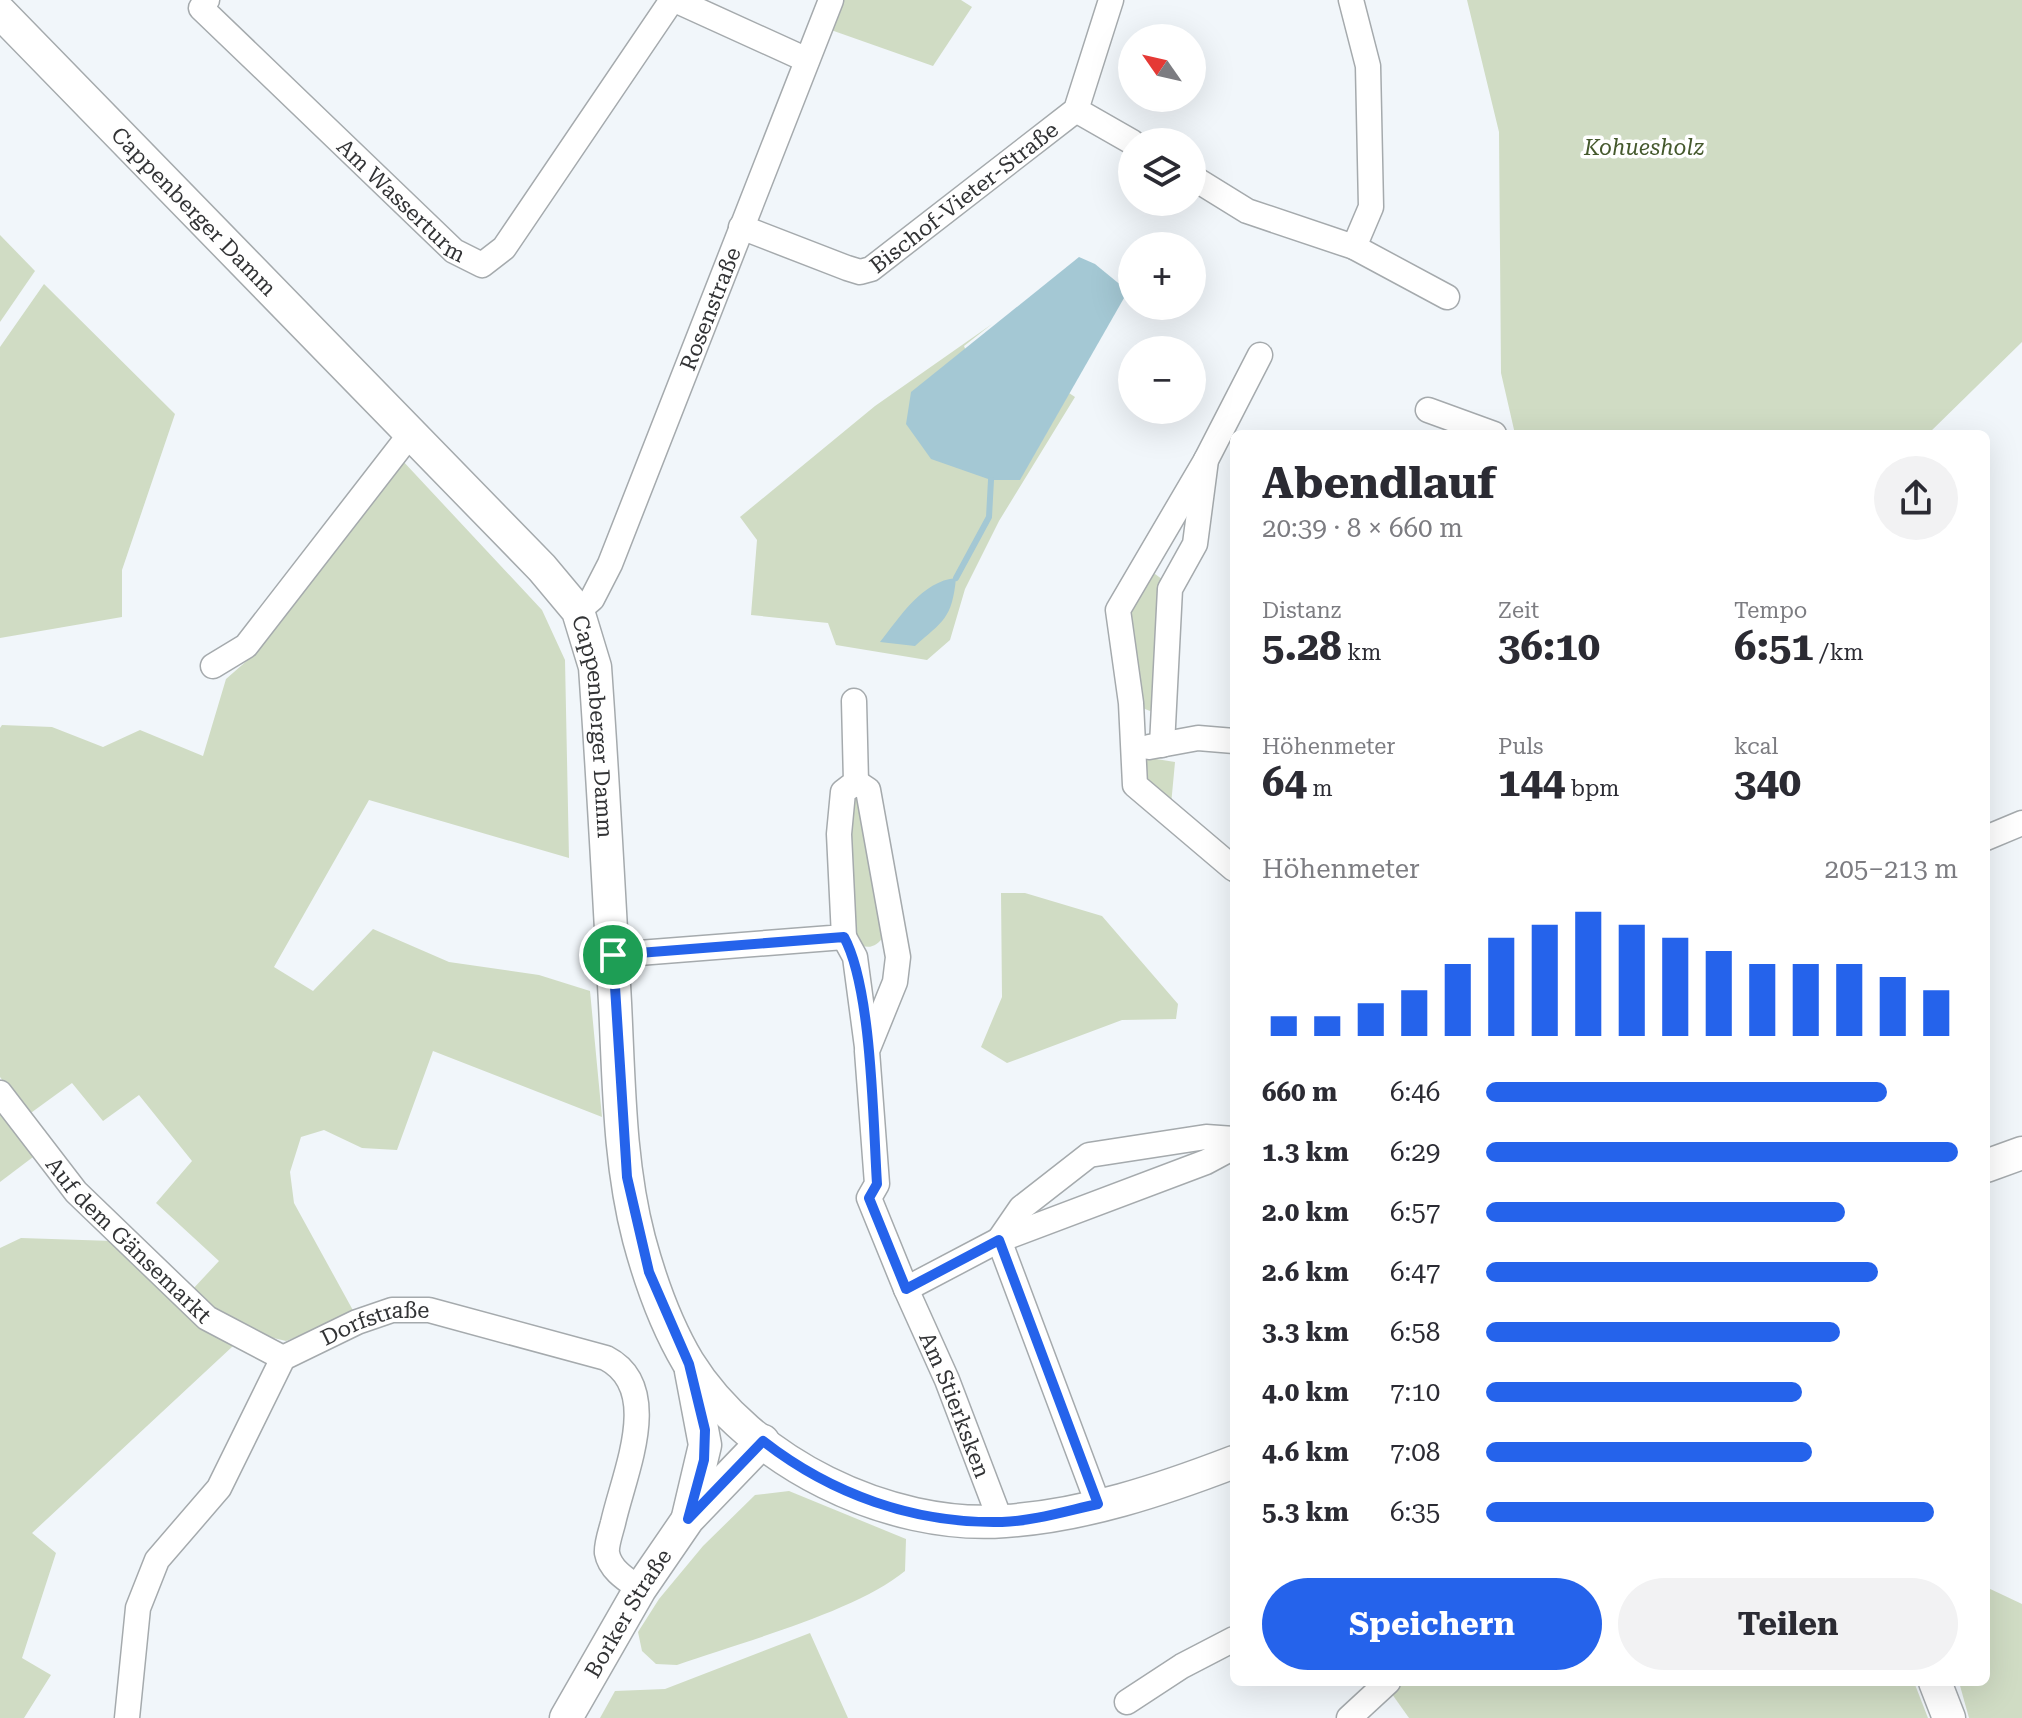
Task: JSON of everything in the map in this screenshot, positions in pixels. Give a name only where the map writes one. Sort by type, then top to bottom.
[{"type":"main road","name":"Cappenberger Damm","points":[[0,12],[542,568],[578,611],[595,667],[627,1177],[649,1272],[689,1364],[728,1409],[763,1441],[819,1480],[864,1500],[931,1517],[1001,1522],[1098,1504],[1230,1467]]},
{"type":"main road","points":[[1990,1165],[2022,1153]]},
{"type":"main road","points":[[688,1519],[705,1445],[689,1364]]},
{"type":"main road","name":"Borker Straße","points":[[566,1718],[640,1589],[688,1519],[763,1441]]},
{"type":"main road","points":[[1937,1686],[1949,1718]]},
{"type":"street","name":"Am Wasserturm","points":[[207,0],[201,8],[454,251],[482,265],[504,248],[674,0]]},
{"type":"street","points":[[674,0],[807,60]]},
{"type":"street","name":"Rosenstraße","points":[[578,611],[592,599],[610,564],[831,0]]},
{"type":"street","name":"Bischof-Vieter-Straße","points":[[741,227],[847,268],[860,272],[871,269],[1076,110],[1111,0]]},
{"type":"street","points":[[1351,0],[1368,66],[1371,207],[1354,247]]},
{"type":"street","points":[[1076,110],[1118,134]]},
{"type":"street","points":[[1206,186],[1247,211],[1354,247],[1447,297]]},
{"type":"street","points":[[1230,866],[1139,791],[1133,777],[1135,749],[1118,610],[1206,460],[1260,355]]},
{"type":"street","points":[[1428,410],[1483,430]]},
{"type":"street","points":[[213,666],[246,646],[411,433]]},
{"type":"street","points":[[1162,745],[1170,589],[1195,544],[1206,460]]},
{"type":"street","points":[[1146,559],[1182,569]]},
{"type":"street","points":[[854,701],[856,782]]},
{"type":"street","points":[[1135,749],[1198,738],[1230,741]]},
{"type":"street","points":[[856,782],[843,792],[839,834],[850,947],[867,1051]]},
{"type":"street","points":[[856,782],[868,790],[898,957],[895,982],[867,1051]]},
{"type":"street","points":[[1990,836],[2022,823]]},
{"type":"street","points":[[613,955],[850,947],[898,957]]},
{"type":"street","name":"Am Stierksken","points":[[867,1051],[877,1184],[869,1198],[947,1380],[1001,1522]]},
{"type":"street","name":"Auf dem Gänsemarkt","points":[[0,1093],[76,1192],[207,1318],[283,1358]]},
{"type":"street","points":[[999,1240],[1021,1208],[1089,1155],[1206,1137],[1230,1139]]},
{"type":"street","points":[[906,1289],[999,1240],[1128,1188],[1206,1162],[1230,1149]]},
{"type":"street","points":[[1118,1151],[1128,1188]]},
{"type":"street","points":[[999,1240],[1098,1504]]},
{"type":"street","name":"Dorfstraße","points":[[283,1358],[357,1322],[392,1310],[429,1310],[606,1358],[622,1367],[631,1378],[636,1411],[607,1553],[616,1572],[640,1589]]},
{"type":"street","points":[[127,1718],[138,1608],[157,1560],[219,1488],[251,1430],[283,1358]]},
{"type":"street","points":[[1127,1702],[1182,1666],[1230,1641]]},
{"type":"street","points":[[1349,1718],[1384,1686]]},
{"type":"green space","points":[[843,0],[961,0],[972,7],[933,66],[831,30]]},
{"type":"green space","name":"Kohuesholz","points":[[1467,0],[2022,0],[2022,342],[1932,430],[1514,430],[1501,373],[1499,132]]},
{"type":"green space","points":[[0,235],[35,271],[0,322]]},
{"type":"green space","points":[[44,284],[175,414],[122,570],[122,617],[0,638],[0,347]]},
{"type":"green space","points":[[992,324],[964,346],[1019,480],[1069,393],[1075,397],[999,521],[965,589],[950,640],[927,660],[836,645],[828,623],[751,615],[757,540],[740,517],[875,406]]},
{"type":"green space","points":[[401,459],[542,610],[565,660],[569,858],[369,800],[274,967],[313,991],[373,929],[449,962],[539,975],[590,991],[602,1117],[433,1051],[397,1150],[362,1148],[324,1130],[301,1137],[290,1172],[294,1203],[355,1314],[286,1341],[245,1331],[192,1290],[219,1261],[156,1203],[192,1161],[139,1095],[103,1121],[72,1083],[28,1115],[0,1077],[0,728],[2,725],[52,727],[103,747],[140,730],[203,756],[226,679],[257,652]]},
{"type":"green space","points":[[1155,574],[1166,582],[1154,708],[1150,711],[1140,707],[1125,618],[1145,577]]},
{"type":"green space","points":[[1150,758],[1175,762],[1171,805],[1141,785],[1143,760]]},
{"type":"green space","points":[[852,799],[859,799],[884,936],[870,947],[855,940],[846,832]]},
{"type":"green space","points":[[1001,893],[1025,893],[1102,916],[1178,1004],[1176,1019],[1122,1020],[1007,1063],[981,1047],[1002,997]]},
{"type":"green space","points":[[0,1112],[33,1157],[0,1182]]},
{"type":"green space","points":[[21,1238],[113,1241],[233,1346],[32,1533],[56,1553],[22,1658],[51,1675],[24,1718],[0,1718],[0,1248]]},
{"type":"green space","points":[[789,1491],[906,1539],[905,1571],[857,1600],[797,1625],[677,1665],[656,1664],[642,1651],[638,1632],[659,1599],[703,1546],[755,1495]]},
{"type":"green space","points":[[1990,1589],[2022,1604],[2022,1718],[1969,1718],[1960,1686],[1990,1686]]},
{"type":"green space","points":[[810,1633],[848,1718],[600,1718],[615,1691],[665,1689]]},
{"type":"green space","points":[[1916,1686],[1928,1718],[1409,1718],[1387,1687]]},
{"type":"water","points":[[1079,257],[1095,264],[1118,283],[1118,308],[1020,480],[991,480],[931,459],[906,424],[911,392]]},
{"type":"water","points":[[956,578],[949,611],[933,631],[915,646],[880,642],[922,593]]},
{"type":"waterway","points":[[956,578],[989,517],[991,480]]},
{"type":"route","points":[[844,937],[855,957],[867,1051],[877,1184],[869,1198],[906,1289],[999,1240],[1071,1424],[1098,1504],[1001,1522],[931,1517],[864,1500],[839,1490],[798,1467],[763,1441],[688,1519],[704,1460],[705,1430],[689,1364],[649,1272],[627,1177],[621,1123],[613,955],[844,937]]}]
